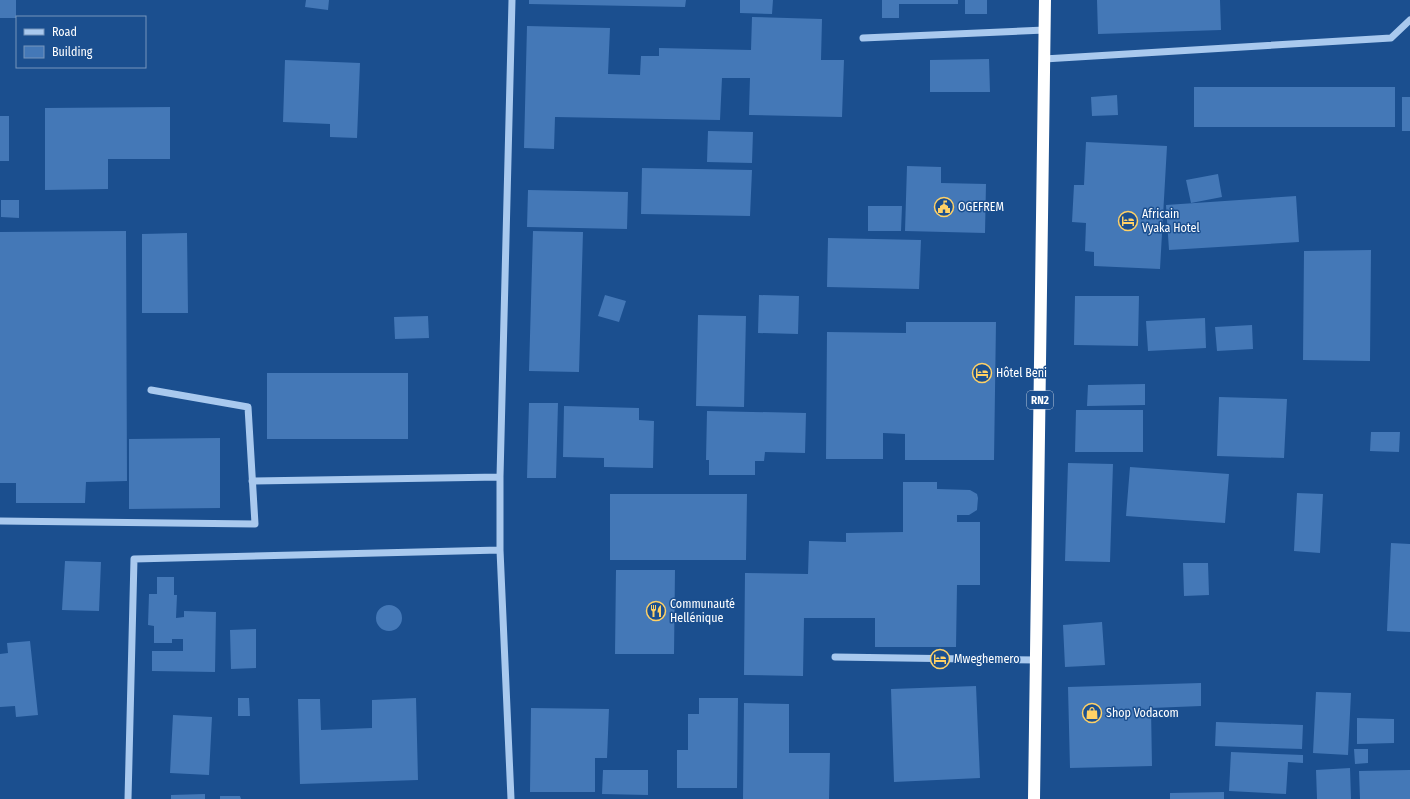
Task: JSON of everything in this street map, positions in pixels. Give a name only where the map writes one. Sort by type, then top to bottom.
[{"type":"highway","name":"RN2","points":[[1034,799],[1045,0]]},
{"type":"street","points":[[511,799],[500,550],[500,477],[512,0]]},
{"type":"street","points":[[1044,59],[1391,38],[1410,20]]},
{"type":"street","points":[[863,38],[1045,30]]},
{"type":"street","points":[[0,521],[255,524],[248,407],[151,390]]},
{"type":"street","points":[[252,481],[500,477]]},
{"type":"street","points":[[128,799],[134,559],[500,550]]},
{"type":"street","points":[[835,657],[1037,660]]},
{"type":"building","points":[[0,0],[16,0],[16,18],[0,18]]},
{"type":"building","points":[[306,0],[329,0],[328,10],[305,7]]},
{"type":"building","points":[[529,0],[686,0],[685,7],[529,4]]},
{"type":"building","points":[[740,0],[773,0],[772,14],[740,13]]},
{"type":"building","points":[[882,0],[958,0],[958,4],[899,4],[899,18],[882,18]]},
{"type":"building","points":[[965,0],[987,0],[987,14],[965,14]]},
{"type":"building","points":[[1097,0],[1220,0],[1221,30],[1098,34]]},
{"type":"building","points":[[752,17],[822,19],[821,60],[844,60],[842,117],[749,115],[750,78],[722,78],[720,120],[555,117],[554,149],[524,148],[527,26],[610,28],[608,74],[640,75],[641,56],[659,56],[659,48],[751,50]]},
{"type":"building","points":[[989,59],[990,92],[930,92],[930,60]]},
{"type":"building","points":[[285,60],[360,63],[357,138],[330,137],[330,124],[283,122]]},
{"type":"building","points":[[1194,87],[1395,87],[1395,127],[1194,127]]},
{"type":"building","points":[[1117,95],[1118,115],[1092,116],[1091,97]]},
{"type":"building","points":[[1402,97],[1410,97],[1410,131],[1402,131]]},
{"type":"building","points":[[170,107],[170,159],[108,159],[108,189],[45,190],[45,108]]},
{"type":"building","points":[[0,116],[9,116],[9,161],[0,161]]},
{"type":"building","points":[[708,131],[753,132],[752,163],[707,162]]},
{"type":"building","points":[[1086,142],[1167,146],[1160,269],[1094,266],[1094,252],[1085,251],[1086,223],[1072,222],[1074,185],[1084,185]]},
{"type":"building","points":[[907,166],[941,167],[941,183],[986,184],[985,233],[905,231]]},
{"type":"building","points":[[642,168],[752,170],[750,216],[641,214]]},
{"type":"building","points":[[1218,174],[1222,197],[1191,203],[1186,180]]},
{"type":"building","points":[[528,190],[628,192],[627,229],[527,227]]},
{"type":"building","points":[[1296,196],[1299,242],[1169,250],[1166,205]]},
{"type":"building","points":[[1,200],[19,200],[19,218],[1,217]]},
{"type":"building","points":[[868,206],[902,206],[901,231],[868,231]]},
{"type":"building","points":[[126,231],[127,481],[86,482],[85,503],[16,503],[16,483],[0,483],[0,232]]},
{"type":"building","points":[[533,231],[583,232],[579,372],[529,371]]},
{"type":"building","points":[[187,233],[188,313],[142,313],[142,234]]},
{"type":"building","points":[[828,238],[921,240],[919,289],[827,287]]},
{"type":"building","points":[[1371,250],[1370,361],[1303,360],[1304,251]]},
{"type":"building","points":[[605,295],[626,301],[619,322],[598,316]]},
{"type":"building","points":[[759,295],[799,296],[798,334],[758,333]]},
{"type":"building","points":[[1075,296],[1139,296],[1138,346],[1074,345]]},
{"type":"building","points":[[698,315],[746,316],[744,407],[696,406]]},
{"type":"building","points":[[428,316],[429,338],[395,339],[394,317]]},
{"type":"building","points":[[1205,318],[1206,348],[1148,351],[1146,321]]},
{"type":"building","points":[[906,322],[996,322],[994,460],[905,460],[905,434],[883,433],[883,459],[826,459],[827,332],[906,333]]},
{"type":"building","points":[[1252,325],[1253,349],[1217,351],[1215,327]]},
{"type":"building","points":[[267,373],[408,373],[408,439],[267,439]]},
{"type":"building","points":[[1145,384],[1145,405],[1087,406],[1088,385]]},
{"type":"building","points":[[1219,397],[1287,399],[1284,458],[1217,456]]},
{"type":"building","points":[[529,403],[558,403],[556,478],[527,478]]},
{"type":"building","points":[[564,406],[639,408],[639,420],[654,421],[653,468],[604,467],[604,458],[563,457]]},
{"type":"building","points":[[1076,410],[1143,410],[1143,452],[1075,452]]},
{"type":"building","points":[[707,411],[806,413],[805,453],[765,452],[764,461],[755,461],[755,475],[709,475],[709,460],[706,460]]},
{"type":"building","points":[[1371,432],[1400,432],[1399,452],[1370,451]]},
{"type":"building","points":[[220,438],[220,508],[129,509],[129,439]]},
{"type":"building","points":[[1068,463],[1113,464],[1110,562],[1065,561]]},
{"type":"building","points":[[1130,467],[1229,474],[1225,523],[1126,516]]},
{"type":"building","points":[[903,482],[937,482],[937,489],[970,490],[977,494],[977,510],[969,515],[957,515],[957,522],[980,522],[980,585],[957,585],[956,647],[875,647],[875,618],[804,618],[803,676],[744,675],[745,573],[808,574],[809,541],[846,542],[846,533],[903,532]]},
{"type":"building","points":[[1297,493],[1323,494],[1320,553],[1294,551]]},
{"type":"building","points":[[610,494],[747,494],[746,560],[610,560]]},
{"type":"building","points":[[1391,543],[1410,544],[1410,632],[1387,631]]},
{"type":"building","points":[[65,561],[101,562],[99,611],[62,610]]},
{"type":"building","points":[[1183,563],[1208,563],[1209,595],[1184,596]]},
{"type":"building","points":[[616,570],[675,570],[674,654],[615,654]]},
{"type":"building","points":[[157,577],[174,577],[174,595],[177,595],[176,618],[184,617],[184,611],[216,612],[215,672],[152,671],[152,651],[183,651],[183,639],[172,639],[172,643],[154,643],[154,626],[148,625],[149,594],[157,594]]},
{"type":"building","points":[[389,605],[398,609],[402,618],[398,627],[389,631],[380,627],[376,618],[380,609]]},
{"type":"building","points":[[1102,622],[1105,665],[1065,667],[1063,625]]},
{"type":"building","points":[[256,629],[256,668],[231,669],[230,630]]},
{"type":"building","points":[[30,641],[38,715],[16,717],[15,706],[0,707],[0,654],[8,653],[7,643]]},
{"type":"building","points":[[1201,683],[1201,706],[1151,708],[1152,766],[1070,768],[1068,687]]},
{"type":"building","points":[[976,686],[980,778],[894,782],[891,689]]},
{"type":"building","points":[[1316,692],[1351,693],[1348,755],[1313,753]]},
{"type":"building","points":[[238,698],[249,698],[250,716],[238,716]]},
{"type":"building","points":[[416,698],[418,780],[300,784],[298,699],[320,699],[321,730],[372,728],[372,700]]},
{"type":"building","points":[[699,698],[738,698],[737,788],[677,788],[677,750],[688,750],[688,714],[699,714]]},
{"type":"building","points":[[744,703],[789,704],[789,753],[830,753],[829,799],[743,799]]},
{"type":"building","points":[[531,708],[609,709],[607,758],[595,758],[595,792],[530,792]]},
{"type":"building","points":[[173,715],[212,717],[209,775],[170,773]]},
{"type":"building","points":[[1357,718],[1394,719],[1394,743],[1357,744]]},
{"type":"building","points":[[1216,722],[1303,725],[1302,749],[1215,746]]},
{"type":"building","points":[[1354,749],[1368,749],[1368,763],[1355,764]]},
{"type":"building","points":[[1231,752],[1303,755],[1303,763],[1288,762],[1286,794],[1229,791]]},
{"type":"building","points":[[1350,768],[1351,799],[1317,799],[1316,770]]},
{"type":"building","points":[[603,770],[648,770],[648,795],[602,794]]},
{"type":"building","points":[[1410,770],[1410,799],[1360,799],[1359,771]]},
{"type":"building","points":[[1224,792],[1224,799],[1170,799],[1170,793]]},
{"type":"building","points":[[205,794],[205,799],[171,799],[171,795]]},
{"type":"building","points":[[220,796],[240,796],[241,799],[220,799]]},
{"type":"place","name":"OGEFREM","points":[[944,207]]},
{"type":"place","name":"Africain Vyaka Hotel","points":[[1128,221]]},
{"type":"place","name":"Hôtel Beni","points":[[982,373]]},
{"type":"place","name":"Communauté Hellénique","points":[[656,611]]},
{"type":"place","name":"Mweghemero","points":[[940,659]]},
{"type":"place","name":"Shop Vodacom","points":[[1092,713]]}]
